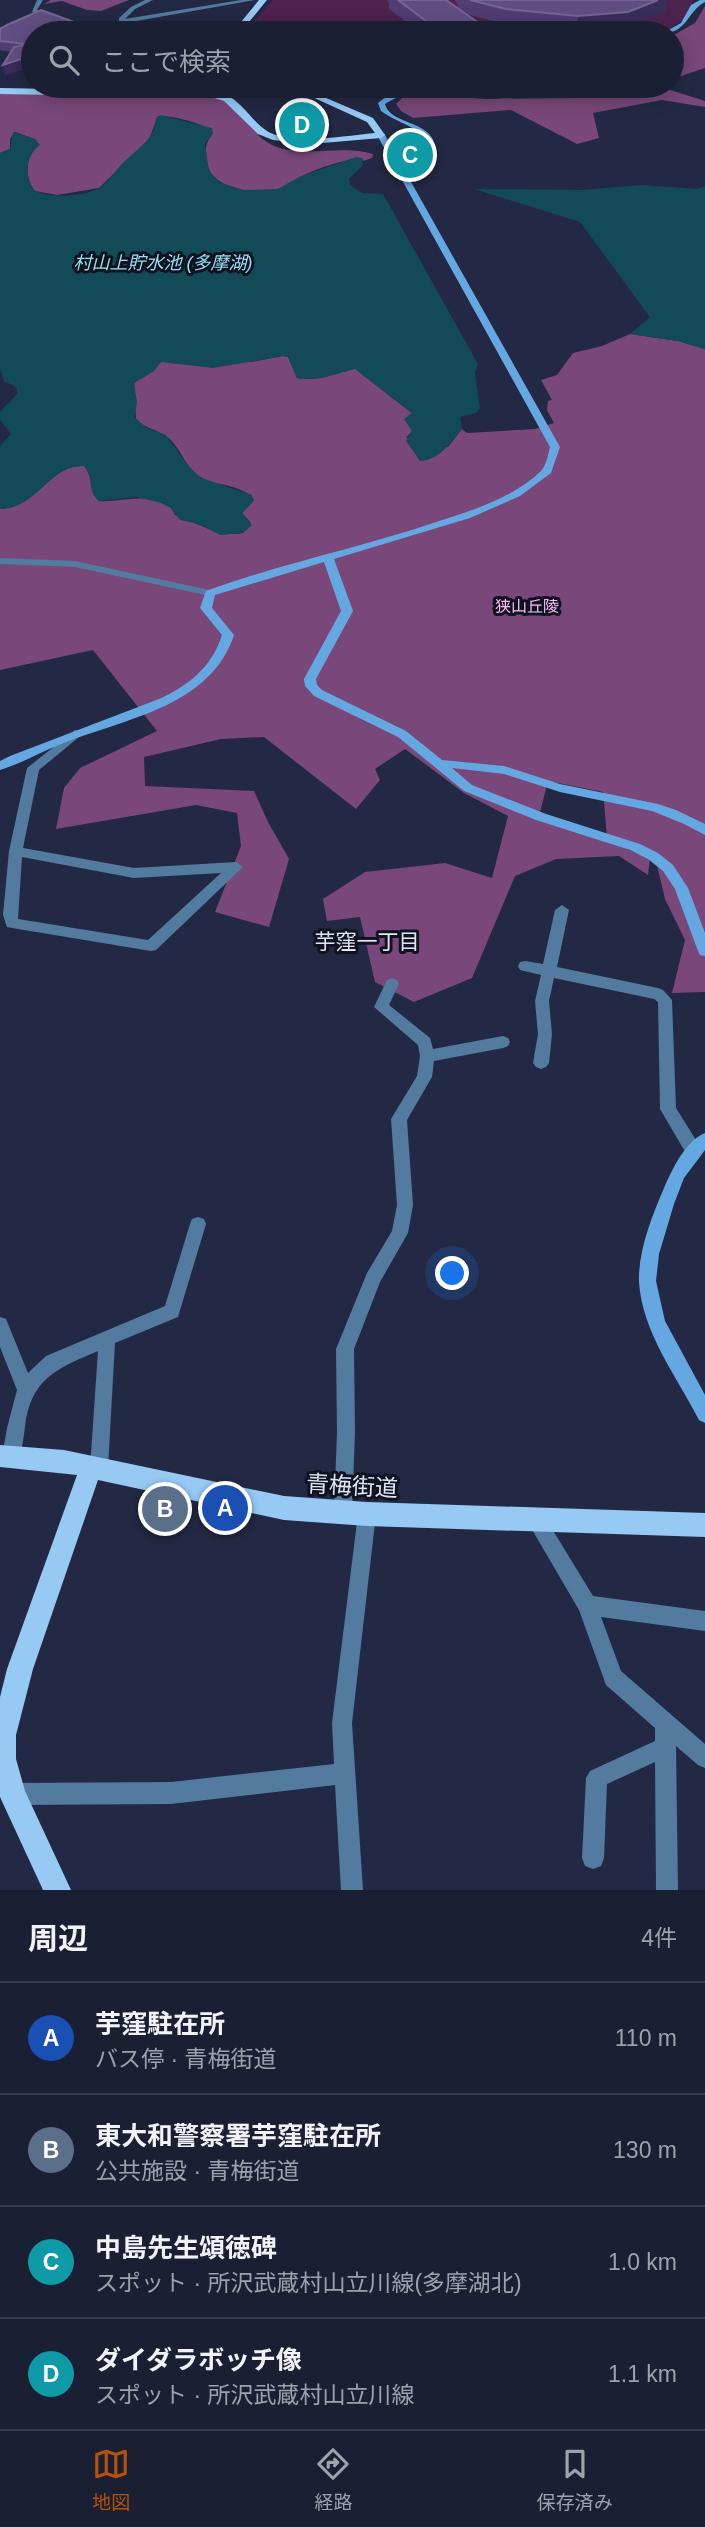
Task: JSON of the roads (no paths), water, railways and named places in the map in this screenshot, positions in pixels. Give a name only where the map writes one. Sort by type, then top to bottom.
[{"type":"main road","points":[[246,21],[263,0]]},
{"type":"main road","points":[[0,91],[21,90]]},
{"type":"main road","points":[[223,98],[261,132],[276,138],[301,141],[365,136],[379,131],[365,117],[320,98]]},
{"type":"main road","name":"青梅街道","points":[[6,1456],[64,1461],[270,1506],[355,1514],[705,1525]]},
{"type":"main road","points":[[57,1890],[12,1794],[3,1759],[3,1735],[7,1711],[95,1467]]},
{"type":"street","points":[[40,0],[35,6],[35,12],[58,20]]},
{"type":"street","points":[[150,0],[121,19],[124,21],[252,0]]},
{"type":"street","points":[[684,24],[694,6],[704,0]]},
{"type":"street","points":[[388,98],[381,103],[383,110],[427,135],[432,145],[430,166],[402,171]]},
{"type":"street","points":[[0,561],[75,565],[210,593],[436,528],[466,517],[539,480],[549,472],[557,454],[551,440],[379,131]]},
{"type":"street","points":[[328,557],[346,611],[310,679],[311,686],[328,699],[401,734],[468,788],[653,856],[668,868],[681,888],[705,951]]},
{"type":"street","points":[[0,766],[176,696],[204,676],[229,635],[206,608],[210,593]]},
{"type":"street","points":[[16,851],[134,873],[236,867],[151,946],[12,923],[10,915],[16,851],[33,768],[75,734]]},
{"type":"street","points":[[439,764],[472,765],[505,771],[559,788],[654,807],[677,815],[705,830]]},
{"type":"street","points":[[541,1063],[545,1034],[542,1001],[562,911]]},
{"type":"street","points":[[525,965],[658,994],[665,1000],[668,1109],[699,1145],[666,1202],[649,1260],[648,1281],[651,1307],[659,1328],[705,1414]]},
{"type":"street","points":[[352,1890],[342,1723],[355,1514],[346,1432],[345,1349],[373,1278],[400,1233],[405,1205],[399,1119],[424,1077],[427,1056],[425,1042],[381,1007],[392,984]]},
{"type":"street","points":[[427,1056],[503,1042]]},
{"type":"street","points":[[6,1456],[25,1388],[36,1374],[52,1362],[172,1311],[198,1224]]},
{"type":"street","points":[[0,1325],[25,1388]]},
{"type":"street","points":[[95,1467],[107,1339]]},
{"type":"street","points":[[536,1521],[587,1605],[613,1678],[705,1758]]},
{"type":"street","points":[[587,1605],[705,1621]]},
{"type":"street","points":[[665,1724],[667,1890]]},
{"type":"street","points":[[593,1858],[597,1778],[665,1747]]},
{"type":"street","points":[[12,1794],[171,1793],[345,1773]]},
{"type":"water","name":"村山上貯水池 (多摩湖)","points":[[161,115],[212,128],[213,133],[205,144],[209,171],[219,182],[244,190],[278,189],[299,177],[356,157],[362,158],[363,165],[349,179],[350,185],[362,193],[383,194],[478,364],[475,373],[480,408],[476,413],[460,417],[462,429],[444,450],[433,458],[420,461],[406,441],[412,431],[404,419],[412,413],[355,369],[322,378],[301,379],[297,378],[288,357],[283,356],[213,368],[161,362],[154,371],[134,383],[137,402],[134,417],[147,428],[166,435],[189,467],[201,478],[252,495],[253,502],[242,513],[252,525],[243,533],[220,535],[199,524],[180,520],[171,508],[161,503],[137,497],[99,501],[93,493],[89,474],[84,466],[72,467],[52,478],[25,502],[0,509],[0,446],[11,434],[0,420],[0,412],[18,393],[16,387],[4,381],[0,369],[0,153],[10,149],[13,132],[35,139],[40,145],[31,155],[28,173],[35,191],[58,196],[85,193],[99,188],[110,178],[145,142],[153,132],[156,118]]},
{"type":"water","points":[[642,185],[697,189],[705,186],[705,349],[678,341],[630,334],[650,317],[580,222],[474,189],[582,190]]},
{"type":"place","name":"ダイダラボッチ像","points":[[302,125]]},
{"type":"place","name":"中島先生頌徳碑","points":[[410,155]]},
{"type":"place","name":"芋窪駐在所","points":[[225,1508]]},
{"type":"place","name":"東大和警察署芋窪駐在所","points":[[165,1509]]},
{"type":"district","name":"芋窪一丁目","points":[[367,942]]},
{"type":"park label","name":"狭山丘陵","points":[[527,606]]}]
